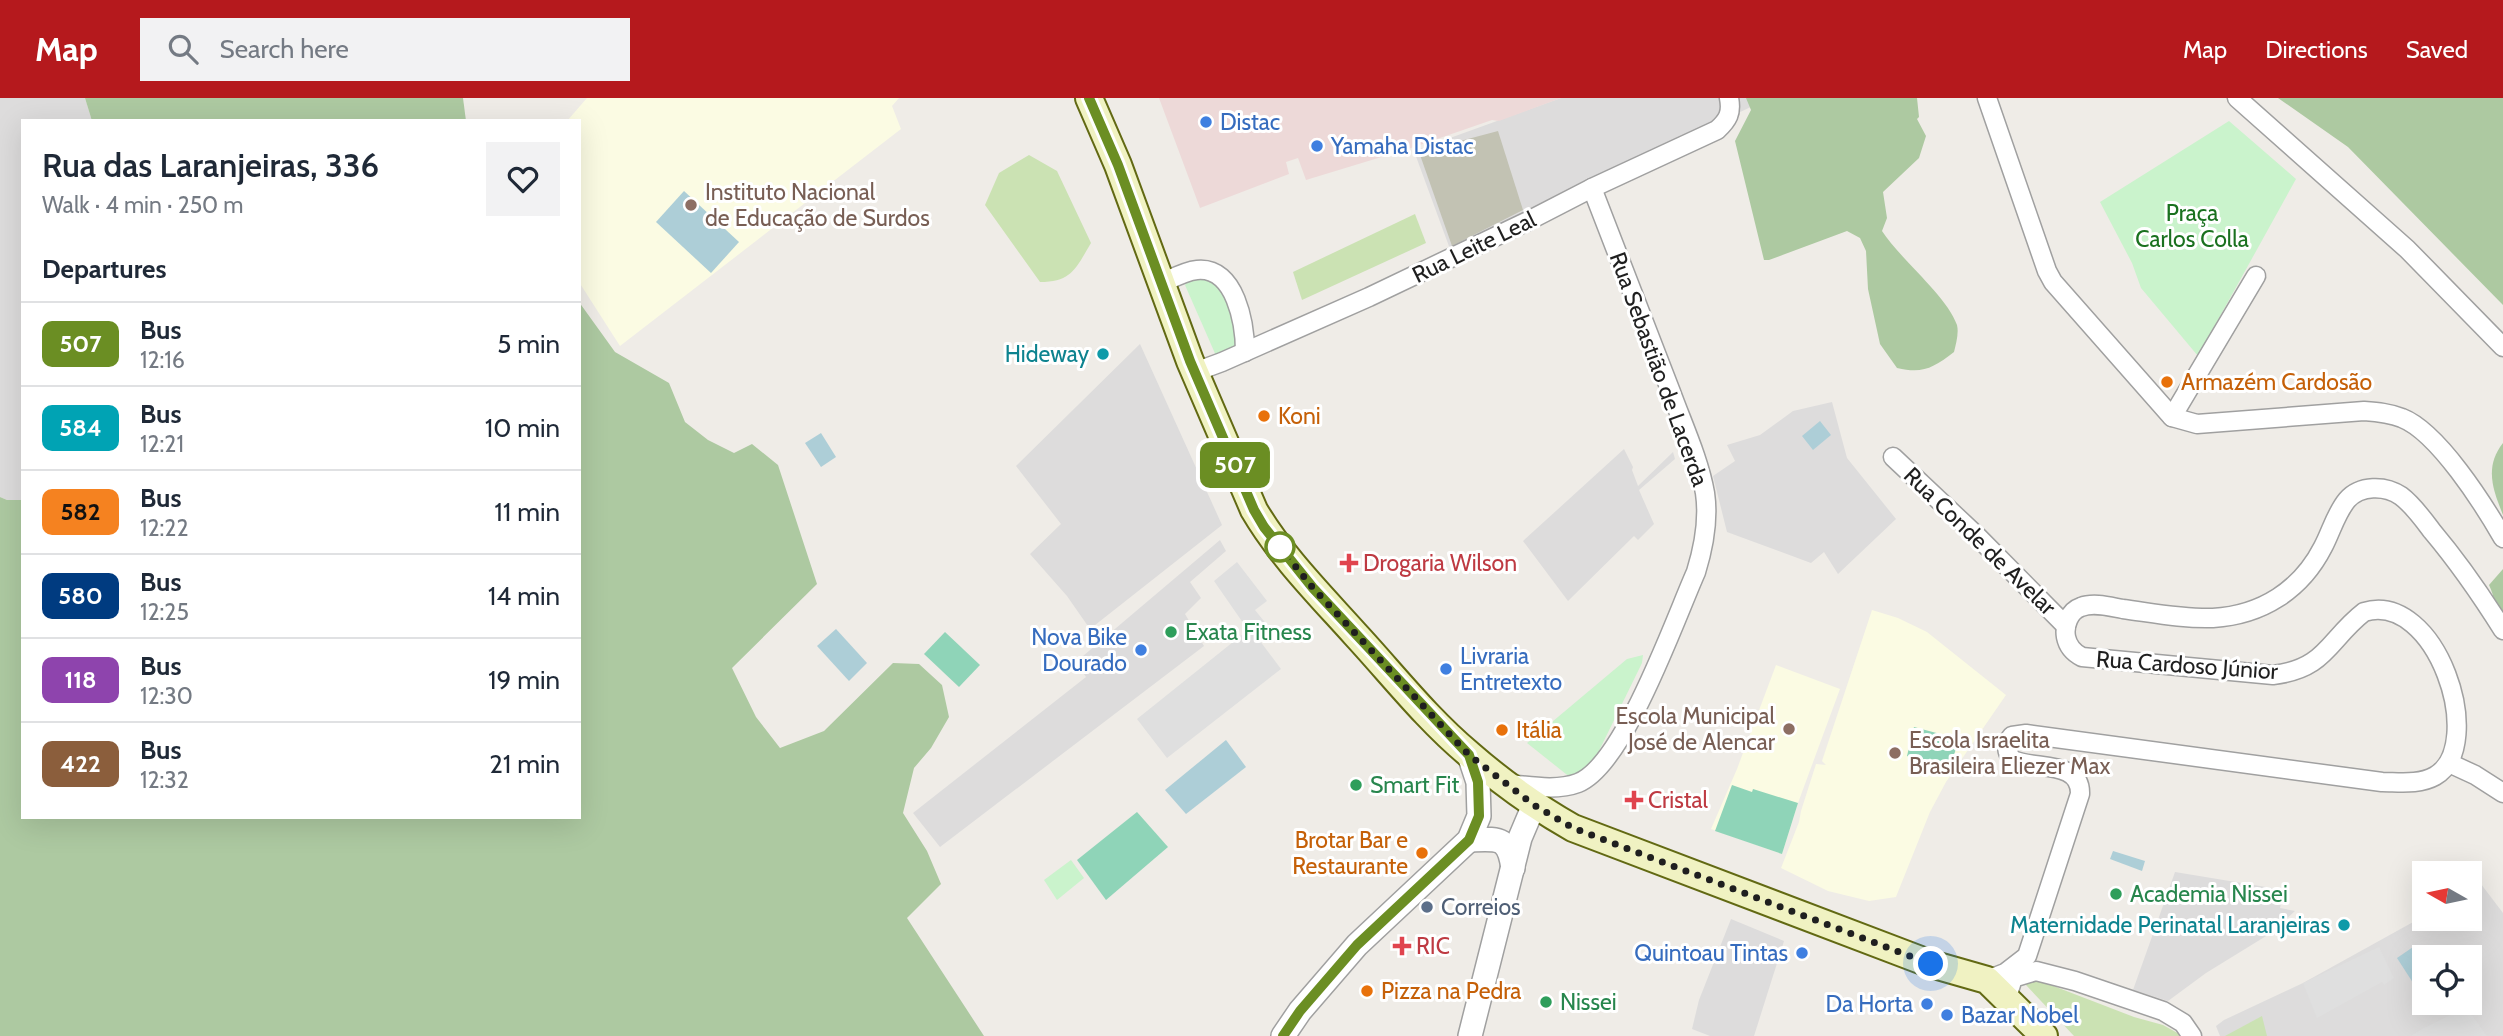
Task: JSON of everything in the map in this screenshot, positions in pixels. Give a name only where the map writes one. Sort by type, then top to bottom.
[{"type":"main road","points":[[1089,98],[1122,175],[1160,284],[1195,372],[1254,510],[1264,527],[1313,588],[1469,755],[1534,805],[1573,828],[1931,964],[1987,981],[2044,1036]]},
{"type":"street","name":"Rua Leite Leal","points":[[1195,372],[1381,292],[1717,130],[1730,114],[1729,98]]},
{"type":"street","points":[[1987,98],[2053,282],[2172,417],[2186,422],[2207,423],[2364,411],[2401,417],[2419,428],[2445,455],[2503,538]]},
{"type":"street","points":[[2237,98],[2407,249],[2503,347]]},
{"type":"street","name":"Rua Sebastião de Lacerda","points":[[1507,784],[1556,787],[1577,783],[1591,775],[1609,756],[1630,722],[1696,572],[1703,548],[1707,518],[1705,492],[1693,452],[1631,284],[1592,188]]},
{"type":"street","points":[[1160,284],[1198,270],[1215,273],[1228,285],[1240,308],[1245,327],[1245,352]]},
{"type":"street","points":[[2172,417],[2256,276]]},
{"type":"street","name":"Rua Conde de Avelar","points":[[1893,457],[2066,625]]},
{"type":"street","name":"Rua Cardoso Júnior","points":[[2449,763],[2455,729],[2451,682],[2442,663],[2417,626],[2412,620],[2394,612],[2373,609],[2364,612],[2316,661],[2299,670],[2273,675],[2082,657],[2069,645],[2066,625],[2077,609],[2093,605],[2196,618],[2214,618],[2264,606],[2279,598],[2300,580],[2317,558],[2345,503],[2355,494],[2370,488],[2397,494],[2412,506],[2467,573],[2503,630]]},
{"type":"street","points":[[2007,998],[2013,978],[2031,963],[2080,788],[2077,779],[2066,770],[2013,760],[2007,751],[2007,744],[2012,736],[2026,734],[2382,782],[2426,780],[2441,772],[2449,763],[2475,775],[2503,793]]},
{"type":"street","points":[[1283,1036],[1300,1011],[1357,945],[1469,840],[1479,816],[1479,809],[1478,782],[1469,755]]},
{"type":"street","points":[[1470,1036],[1520,838],[1534,805]]},
{"type":"street","points":[[1469,840],[1496,840],[1504,844],[1510,850],[1513,868]]},
{"type":"street","points":[[1987,981],[2031,963],[2162,1011],[2183,1023],[2192,1036]]},
{"type":"shaded area","points":[[0,98],[85,98],[91,119],[21,119],[21,500],[0,497]]},
{"type":"shaded area","name":"Instituto Nacional de Educação de Surdos","points":[[587,98],[899,98],[892,106],[901,129],[620,346],[581,285],[581,119],[569,119]]},
{"type":"shaded area","name":"Yamaha Distac","points":[[1159,98],[1561,98],[1499,121],[1492,120],[1306,180],[1298,158],[1286,162],[1289,174],[1200,208]]},
{"type":"shaded area","points":[[1561,98],[1752,98],[1755,105],[1450,249],[1414,151]]},
{"type":"shaded area","points":[[1498,131],[1523,210],[1452,246],[1419,152]]},
{"type":"shaded area","points":[[1140,344],[1222,525],[1090,629],[1067,596],[1030,554],[1061,524],[1016,466]]},
{"type":"shaded area","points":[[1832,402],[1847,458],[1896,519],[1838,574],[1824,552],[1811,563],[1727,532],[1713,476],[1735,461],[1727,445],[1760,435],[1793,411]]},
{"type":"shaded area","points":[[1624,449],[1638,486],[1673,452],[1675,459],[1639,490],[1654,524],[1638,540],[1634,536],[1568,601],[1523,541]]},
{"type":"shaded area","points":[[1220,540],[1226,551],[1190,582],[1201,598],[1185,614],[1204,646],[940,847],[913,813],[1086,677],[1079,667],[1086,660],[1083,656]]},
{"type":"shaded area","points":[[1237,562],[1267,601],[1255,610],[1272,631],[1260,641],[1281,669],[1167,758],[1137,719],[1248,630],[1214,581]]},
{"type":"shaded area","name":"Escola Israelita Brasileira Eliezer Max","points":[[1872,610],[1898,618],[1927,632],[2006,695],[1946,782],[1930,812],[1896,897],[1869,901],[1828,891],[1781,868],[1799,822],[1816,764],[1826,765],[1822,761]]},
{"type":"shaded area","name":"Escola Municipal José de Alencar","points":[[1776,665],[1840,689],[1782,854],[1711,829]]},
{"type":"shaded area","points":[[2175,872],[2284,890],[2280,908],[2295,911],[2271,933],[2206,973],[2168,1001],[2133,990]]},
{"type":"shaded area","points":[[2482,885],[2503,913],[2503,1036],[2220,1036],[2216,1026],[2224,1020],[2303,983],[2412,923],[2412,931],[2482,931]]},
{"type":"shaded area","points":[[1731,919],[1784,941],[1754,1036],[1710,1036],[1692,1029],[1699,1000]]},
{"type":"shaded area","points":[[2379,947],[2394,978],[2317,1018],[2303,983]]},
{"type":"shaded area","points":[[2450,1015],[2472,1015],[2487,1036],[2411,1036]]},
{"type":"green space","points":[[85,98],[463,98],[466,119],[91,119]]},
{"type":"green space","points":[[1746,98],[1917,98],[1917,119],[1926,136],[1919,158],[1883,192],[1887,218],[1882,231],[1952,314],[1958,328],[1954,352],[1921,370],[1897,368],[1880,344],[1868,289],[1866,251],[1860,238],[1847,231],[1764,260],[1735,141],[1751,110]]},
{"type":"green space","points":[[2278,98],[2503,98],[2503,305],[2348,147]]},
{"type":"green space","name":"Praça Carlos Colla","points":[[2229,121],[2296,179],[2198,356],[2141,288],[2132,263],[2100,202]]},
{"type":"green space","points":[[1029,155],[1057,171],[1091,243],[1072,272],[1051,281],[1040,282],[985,205],[999,173]]},
{"type":"green space","points":[[1415,214],[1426,243],[1302,300],[1293,272]]},
{"type":"green space","points":[[1191,276],[1214,280],[1229,297],[1240,330],[1235,348],[1217,358],[1185,285]]},
{"type":"green space","points":[[581,305],[615,352],[669,383],[685,422],[708,440],[734,453],[752,444],[778,465],[817,584],[732,668],[756,717],[780,748],[824,731],[893,663],[919,664],[942,685],[949,717],[931,748],[914,768],[903,813],[927,851],[941,884],[907,918],[984,1036],[0,1036],[0,497],[21,500],[21,819],[581,819]]},
{"type":"green space","points":[[2503,443],[2503,515],[2496,497],[2492,470],[2497,452]]},
{"type":"green space","points":[[2503,569],[2503,619],[2489,585]]},
{"type":"green space","points":[[945,632],[980,665],[959,687],[924,654]]},
{"type":"green space","points":[[1643,655],[1642,663],[1595,759],[1586,771],[1571,778],[1527,743],[1627,659]]},
{"type":"green space","points":[[1914,727],[1959,739],[1949,771],[1907,756]]},
{"type":"green space","points":[[1732,785],[1798,803],[1782,854],[1715,831]]},
{"type":"green space","points":[[1137,812],[1168,847],[1106,900],[1077,860]]},
{"type":"green space","points":[[1071,860],[1084,878],[1057,900],[1044,880]]},
{"type":"green space","points":[[2030,977],[2134,1017],[2163,1025],[2183,1036],[2074,1036],[2026,985]]},
{"type":"green space","points":[[2262,1016],[2267,1036],[2225,1036]]},
{"type":"water","points":[[684,191],[739,242],[711,273],[656,222]]},
{"type":"water","points":[[1820,421],[1831,435],[1813,450],[1802,436]]},
{"type":"water","points":[[821,433],[836,457],[821,467],[805,443]]},
{"type":"water","points":[[836,629],[867,663],[849,681],[817,646]]},
{"type":"water","points":[[1226,740],[1246,767],[1186,814],[1165,790]]},
{"type":"water","points":[[2113,851],[2145,861],[2142,871],[2110,859]]},
{"type":"water","points":[[2412,948],[2412,981],[2397,958]]},
{"type":"bus line","name":"507","points":[[1089,98],[1126,185],[1160,284],[1195,372],[1254,510],[1264,527],[1313,588],[1469,755],[1478,782],[1479,816],[1469,840],[1357,945],[1300,1011],[1283,1036]]},
{"type":"place","name":"Distac","points":[[1206,122]]},
{"type":"place","name":"Yamaha Distac","points":[[1317,146]]},
{"type":"place","name":"Instituto Nacional de Educação de Surdos","points":[[691,205]]},
{"type":"place","name":"Hideway","points":[[1103,354]]},
{"type":"place","name":"Armazém Cardosão","points":[[2167,382]]},
{"type":"place","name":"Koni","points":[[1264,416]]},
{"type":"place","name":"Drogaria Wilson","points":[[1349,563]]},
{"type":"place","name":"Exata Fitness","points":[[1171,632]]},
{"type":"place","name":"Nova Bike Dourado","points":[[1141,650]]},
{"type":"place","name":"Livraria Entretexto","points":[[1446,669]]},
{"type":"place","name":"Escola Municipal José de Alencar","points":[[1789,729]]},
{"type":"place","name":"Itália","points":[[1502,730]]},
{"type":"place","name":"Escola Israelita Brasileira Eliezer Max","points":[[1895,753]]},
{"type":"place","name":"Smart Fit","points":[[1356,785]]},
{"type":"place","name":"Cristal","points":[[1634,800]]},
{"type":"place","name":"Brotar Bar e Restaurante","points":[[1422,853]]},
{"type":"place","name":"Academia Nissei","points":[[2116,894]]},
{"type":"place","name":"Correios","points":[[1427,907]]},
{"type":"place","name":"Maternidade Perinatal Laranjeiras","points":[[2344,925]]},
{"type":"place","name":"RIC","points":[[1402,946]]},
{"type":"place","name":"Quintoau Tintas","points":[[1802,953]]},
{"type":"place","name":"Pizza na Pedra","points":[[1367,991]]},
{"type":"place","name":"Nissei","points":[[1546,1002]]},
{"type":"place","name":"Da Horta","points":[[1927,1004]]},
{"type":"place","name":"Bazar Nobel","points":[[1947,1015]]},
{"type":"route","points":[[1280,547],[1313,588],[1440,726],[1469,755],[1534,805],[1573,828],[1931,964]]}]
